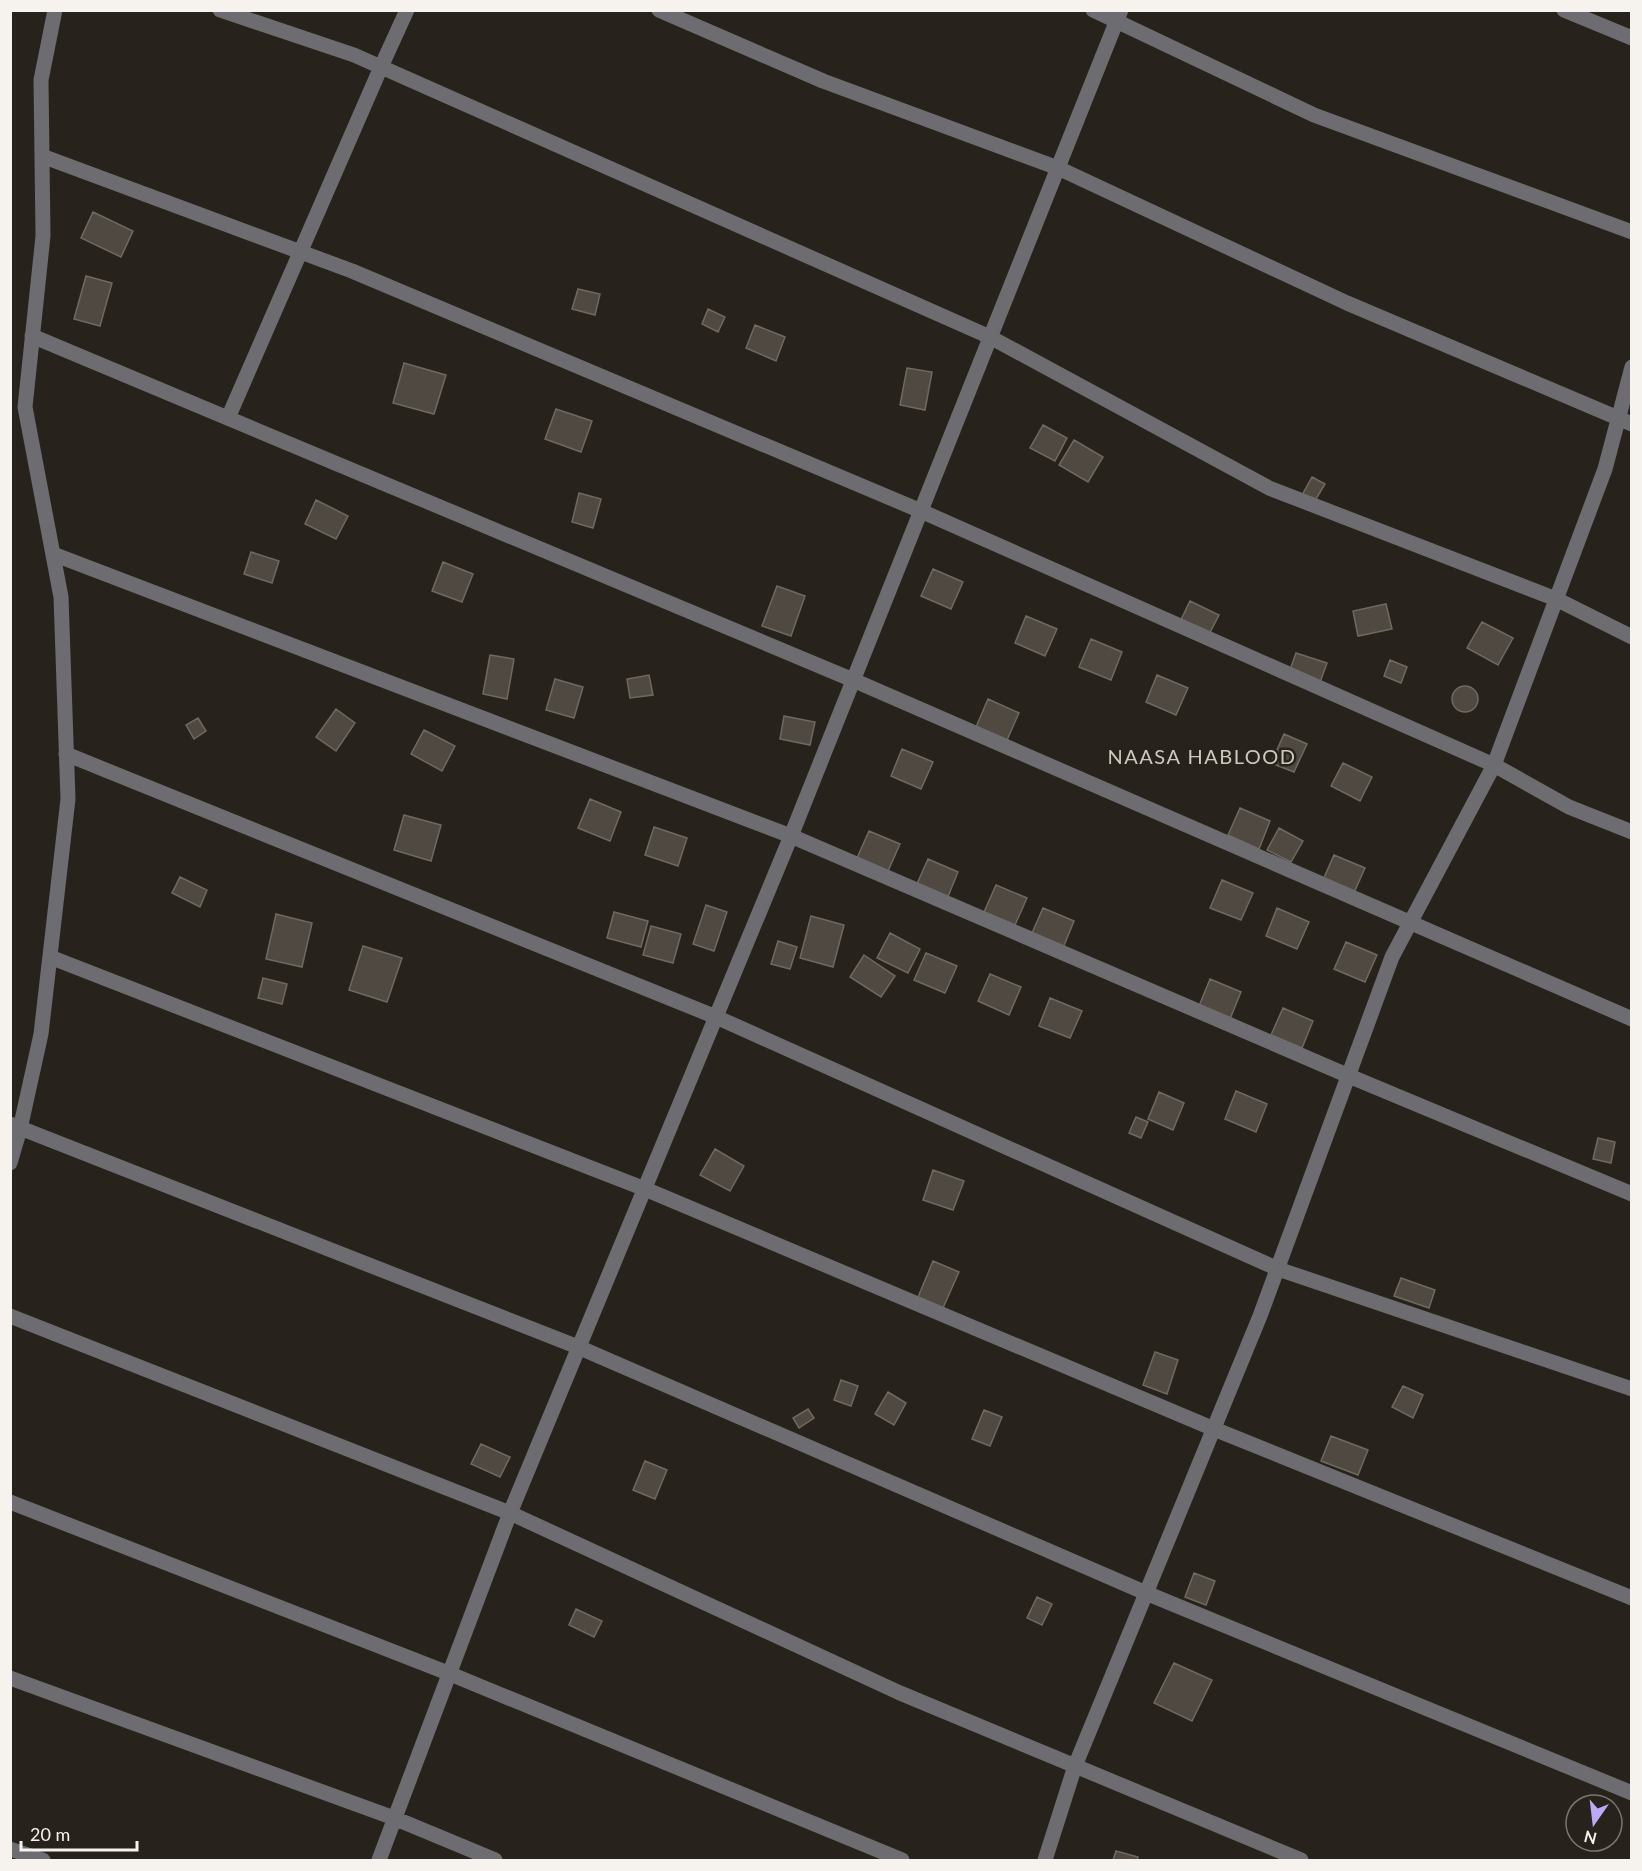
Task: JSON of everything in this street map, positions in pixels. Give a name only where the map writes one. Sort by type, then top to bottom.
[{"type":"street","points":[[10,1163],[15,1126],[41,1034],[68,799],[61,597],[25,407],[43,236],[41,80],[55,10]]},
{"type":"street","points":[[220,10],[354,55],[990,337],[1269,488],[1556,599],[1632,637]]},
{"type":"street","points":[[228,418],[407,10]]},
{"type":"street","points":[[659,10],[823,81],[1058,168],[1347,303],[1625,421]]},
{"type":"street","points":[[1093,10],[1119,17],[1314,115],[1632,232]]},
{"type":"street","points":[[1564,10],[1632,38]]},
{"type":"street","points":[[379,1860],[448,1672],[510,1513],[791,836],[1119,17]]},
{"type":"street","points":[[42,156],[352,272],[921,511],[1494,765],[1569,807],[1632,832]]},
{"type":"street","points":[[32,336],[853,680],[1632,1019]]},
{"type":"street","points":[[1045,1860],[1075,1766],[1278,1269],[1392,957],[1494,765],[1625,421],[1632,367]]},
{"type":"street","points":[[53,554],[791,836],[1349,1076],[1632,1194]]},
{"type":"street","points":[[66,754],[716,1017],[1278,1269],[1632,1389]]},
{"type":"street","points":[[50,957],[645,1189],[1214,1429],[1632,1598]]},
{"type":"street","points":[[15,1126],[578,1347],[1146,1593],[1632,1793]]},
{"type":"street","points":[[10,1316],[510,1513],[900,1693],[1301,1860]]},
{"type":"street","points":[[10,1502],[448,1672],[902,1860]]},
{"type":"street","points":[[10,1678],[394,1818],[495,1860]]},
{"type":"street","points":[[10,1849],[43,1860]]},
{"type":"building","points":[[93,212],[133,231],[121,257],[81,238]]},
{"type":"building","points":[[86,276],[112,283],[100,326],[74,319]]},
{"type":"building","points":[[578,289],[600,294],[595,315],[572,309]]},
{"type":"building","points":[[708,309],[725,317],[718,332],[702,324]]},
{"type":"building","points":[[755,325],[785,337],[776,361],[746,348]]},
{"type":"building","points":[[404,363],[446,375],[434,414],[393,403]]},
{"type":"building","points":[[907,368],[932,372],[925,410],[900,405]]},
{"type":"building","points":[[556,409],[592,421],[581,452],[545,439]]},
{"type":"building","points":[[1043,425],[1067,438],[1055,461],[1030,448]]},
{"type":"building","points":[[1074,440],[1103,457],[1088,482],[1059,465]]},
{"type":"building","points":[[1312,477],[1325,484],[1313,504],[1301,497]]},
{"type":"building","points":[[579,493],[601,499],[593,528],[572,522]]},
{"type":"building","points":[[316,500],[348,516],[336,539],[305,524]]},
{"type":"building","points":[[251,552],[279,561],[272,583],[244,574]]},
{"type":"building","points":[[443,562],[473,574],[462,602],[432,591]]},
{"type":"building","points":[[933,569],[963,582],[951,609],[921,596]]},
{"type":"building","points":[[777,586],[805,596],[791,636],[762,626]]},
{"type":"building","points":[[1190,601],[1219,615],[1205,642],[1177,628]]},
{"type":"building","points":[[1386,604],[1392,629],[1358,636],[1353,611]]},
{"type":"building","points":[[1026,616],[1057,629],[1045,656],[1015,643]]},
{"type":"building","points":[[1482,622],[1513,638],[1498,665],[1467,648]]},
{"type":"building","points":[[1091,639],[1122,652],[1111,680],[1079,667]]},
{"type":"building","points":[[1296,653],[1327,663],[1318,688],[1287,678]]},
{"type":"building","points":[[490,655],[514,659],[507,699],[483,694]]},
{"type":"building","points":[[1390,660],[1407,667],[1401,683],[1384,676]]},
{"type":"building","points":[[649,675],[653,695],[630,698],[627,679]]},
{"type":"building","points":[[1157,675],[1188,688],[1176,715],[1146,702]]},
{"type":"building","points":[[555,679],[583,687],[574,718],[546,710]]},
{"type":"building","points":[[1465,686],[1474,690],[1478,699],[1474,708],[1465,712],[1456,708],[1452,699],[1456,690]]},
{"type":"building","points":[[988,699],[1019,713],[1007,740],[976,727]]},
{"type":"building","points":[[336,709],[355,723],[336,751],[316,737]]},
{"type":"building","points":[[784,716],[815,722],[810,745],[780,739]]},
{"type":"building","points":[[198,718],[206,731],[194,739],[186,725]]},
{"type":"building","points":[[424,730],[455,746],[442,771],[411,754]]},
{"type":"building","points":[[1284,734],[1307,744],[1294,772],[1271,763]]},
{"type":"building","points":[[902,749],[933,762],[921,789],[891,776]]},
{"type":"building","points":[[1343,763],[1372,777],[1360,801],[1331,786]]},
{"type":"building","points":[[590,799],[621,812],[610,841],[578,828]]},
{"type":"building","points":[[1240,808],[1270,821],[1259,849],[1228,835]]},
{"type":"building","points":[[404,815],[441,825],[431,861],[394,850]]},
{"type":"building","points":[[654,827],[687,838],[678,866],[645,855]]},
{"type":"building","points":[[1279,828],[1303,841],[1291,862],[1267,850]]},
{"type":"building","points":[[869,831],[900,844],[888,871],[857,858]]},
{"type":"building","points":[[1334,855],[1365,868],[1353,895],[1322,882]]},
{"type":"building","points":[[928,859],[958,872],[947,899],[916,886]]},
{"type":"building","points":[[180,877],[207,890],[200,907],[172,893]]},
{"type":"building","points":[[1222,880],[1253,893],[1241,920],[1210,908]]},
{"type":"building","points":[[996,885],[1027,898],[1015,925],[984,912]]},
{"type":"building","points":[[706,905],[727,912],[714,951],[693,944]]},
{"type":"building","points":[[1043,908],[1074,921],[1063,948],[1031,935]]},
{"type":"building","points":[[1277,908],[1309,922],[1297,949],[1266,936]]},
{"type":"building","points":[[614,912],[648,921],[641,947],[607,938]]},
{"type":"building","points":[[276,914],[312,923],[302,967],[266,959]]},
{"type":"building","points":[[811,916],[844,925],[833,967],[800,958]]},
{"type":"building","points":[[651,926],[681,934],[673,963],[643,955]]},
{"type":"building","points":[[890,933],[920,949],[908,973],[877,958]]},
{"type":"building","points":[[778,941],[797,947],[790,969],[771,964]]},
{"type":"building","points":[[1346,942],[1377,955],[1365,982],[1334,969]]},
{"type":"building","points":[[363,946],[402,958],[387,1002],[349,990]]},
{"type":"building","points":[[926,953],[957,966],[945,993],[914,980]]},
{"type":"building","points":[[864,955],[895,976],[881,997],[850,977]]},
{"type":"building","points":[[990,974],[1021,987],[1009,1015],[978,1001]]},
{"type":"building","points":[[263,978],[287,984],[282,1004],[258,998]]},
{"type":"building","points":[[1210,979],[1241,992],[1230,1019],[1199,1006]]},
{"type":"building","points":[[1050,998],[1082,1011],[1070,1038],[1039,1026]]},
{"type":"building","points":[[1283,1008],[1313,1021],[1302,1048],[1271,1035]]},
{"type":"building","points":[[1236,1091],[1267,1104],[1256,1132],[1225,1119]]},
{"type":"building","points":[[1159,1092],[1184,1103],[1173,1130],[1148,1119]]},
{"type":"building","points":[[1136,1117],[1148,1122],[1141,1138],[1129,1133]]},
{"type":"building","points":[[1598,1138],[1615,1142],[1611,1163],[1593,1159]]},
{"type":"building","points":[[715,1149],[744,1166],[730,1191],[700,1175]]},
{"type":"building","points":[[933,1170],[964,1181],[953,1210],[923,1200]]},
{"type":"building","points":[[933,1261],[959,1272],[943,1308],[918,1297]]},
{"type":"building","points":[[1401,1278],[1435,1290],[1429,1308],[1394,1296]]},
{"type":"building","points":[[1155,1352],[1178,1360],[1167,1394],[1143,1385]]},
{"type":"building","points":[[841,1380],[858,1386],[851,1406],[834,1400]]},
{"type":"building","points":[[1403,1386],[1423,1395],[1413,1418],[1392,1407]]},
{"type":"building","points":[[888,1392],[906,1403],[894,1425],[875,1414]]},
{"type":"building","points":[[808,1409],[814,1418],[799,1428],[793,1418]]},
{"type":"building","points":[[984,1410],[1002,1417],[990,1446],[972,1439]]},
{"type":"building","points":[[1331,1436],[1368,1450],[1358,1475],[1321,1461]]},
{"type":"building","points":[[481,1444],[510,1457],[500,1477],[471,1464]]},
{"type":"building","points":[[645,1461],[667,1470],[655,1499],[633,1490]]},
{"type":"building","points":[[1194,1573],[1215,1581],[1206,1605],[1185,1597]]},
{"type":"building","points":[[1037,1597],[1052,1604],[1042,1625],[1027,1618]]},
{"type":"building","points":[[576,1609],[602,1621],[594,1637],[569,1625]]},
{"type":"building","points":[[1174,1663],[1212,1680],[1192,1721],[1154,1703]]},
{"type":"building","points":[[1116,1851],[1138,1857],[1137,1860],[1113,1860]]},
{"type":"district","name":"NAASA HABLOOD","points":[[1202,757]]}]
